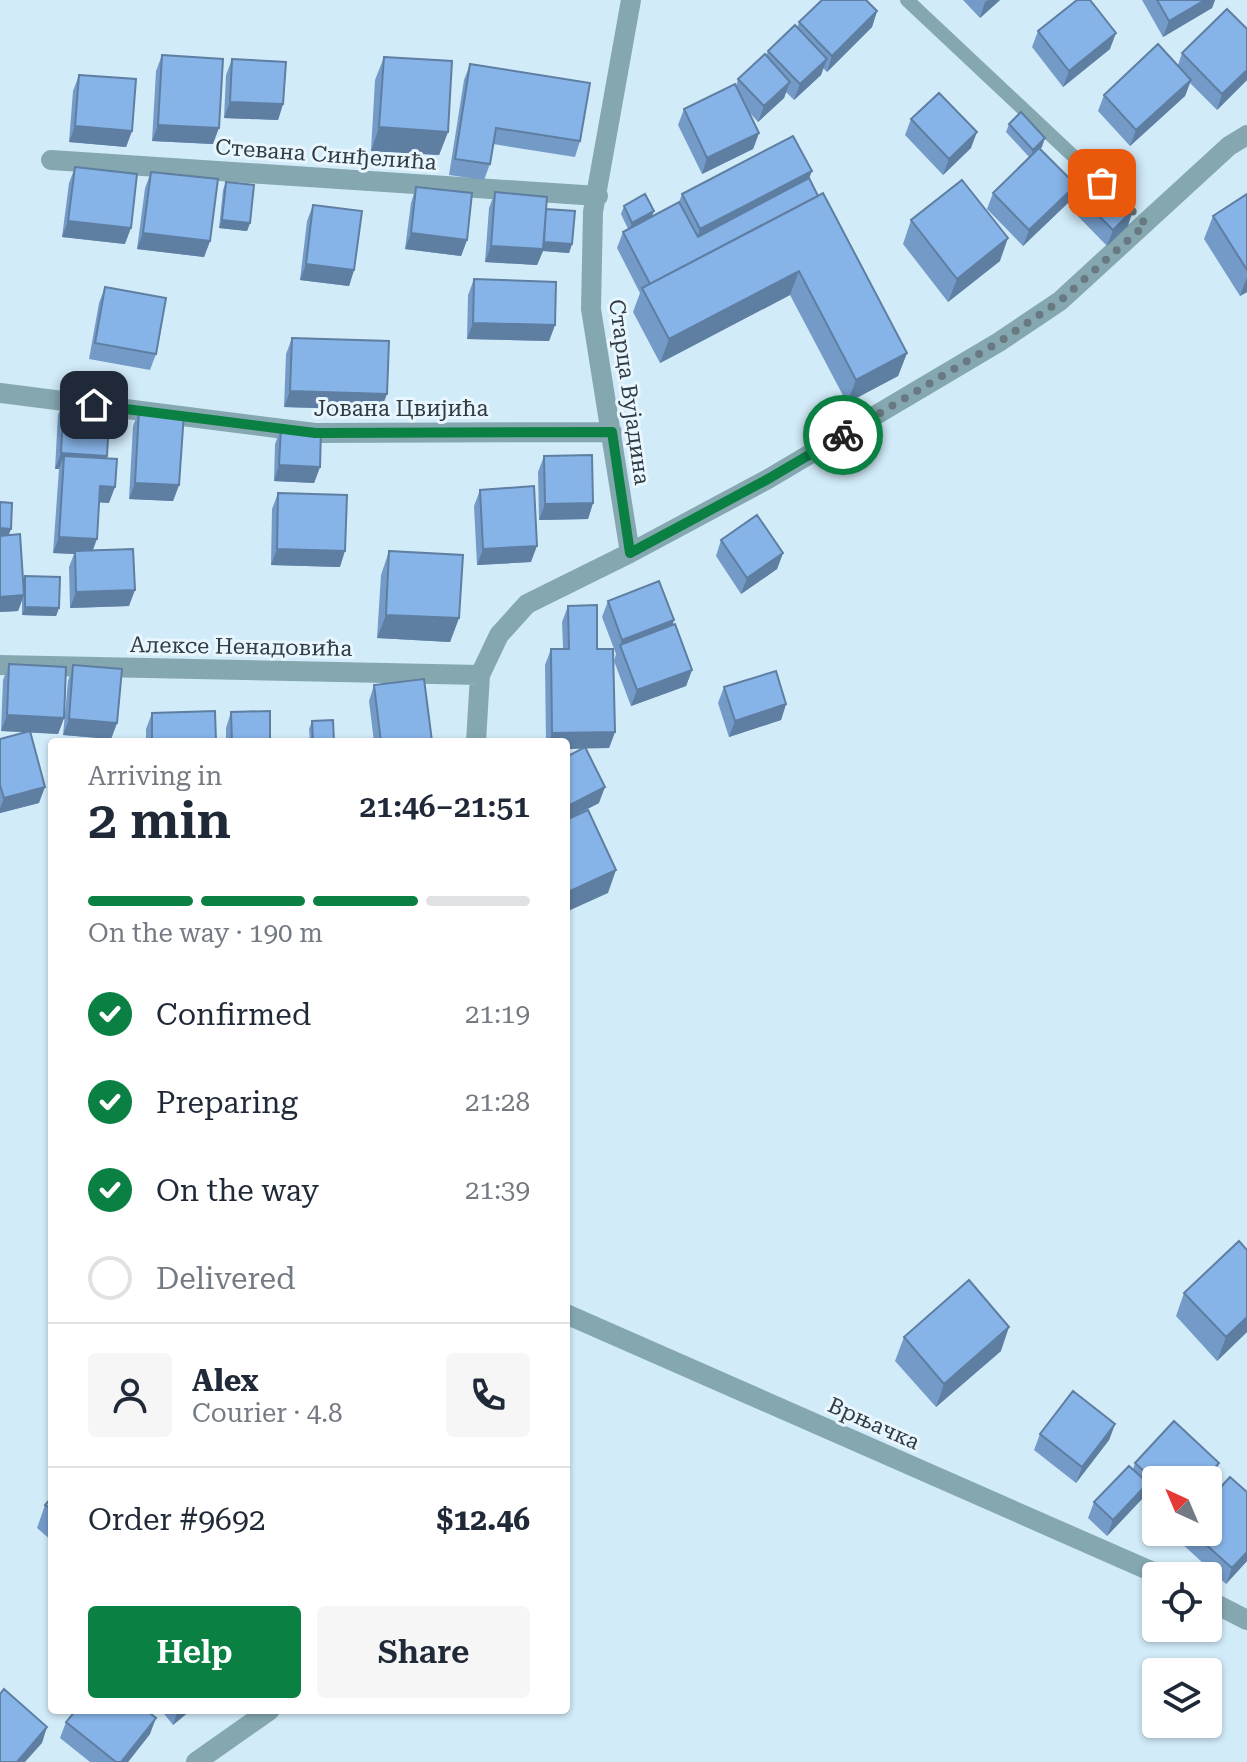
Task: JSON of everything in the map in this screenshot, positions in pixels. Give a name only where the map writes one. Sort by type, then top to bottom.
[{"type":"street","name":"Старца Вујадина","points":[[630,553],[591,309],[593,212],[631,0]]},
{"type":"street","points":[[476,738],[480,675],[499,635],[527,604],[768,479],[999,342],[1060,301],[1140,219],[1229,146],[1247,135]]},
{"type":"street","name":"Стевана Синђелића","points":[[51,160],[598,196]]},
{"type":"street","name":"Јована Цвијића","points":[[0,393],[315,433],[612,432]]},
{"type":"street","name":"Алексе Ненадовића","points":[[0,665],[480,675]]},
{"type":"street","name":"Врњачка","points":[[570,1316],[1142,1567]]},
{"type":"street","points":[[1222,1607],[1247,1620]]},
{"type":"street","points":[[196,1762],[264,1714]]},
{"type":"lane","points":[[907,0],[1111,192]]},
{"type":"building","points":[[822,0],[866,0],[877,11],[832,56],[799,22]]},
{"type":"building","points":[[1077,0],[1090,0],[1116,33],[1069,71],[1038,31]]},
{"type":"building","points":[[1157,0],[1205,0],[1169,21]]},
{"type":"building","points":[[1227,9],[1247,29],[1247,70],[1222,94],[1182,53]]},
{"type":"building","points":[[795,25],[827,59],[800,84],[768,51]]},
{"type":"building","points":[[1158,44],[1191,80],[1136,130],[1104,95]]},
{"type":"building","points":[[765,54],[790,82],[764,106],[738,79]]},
{"type":"building","points":[[162,55],[223,59],[219,128],[158,125]]},
{"type":"building","points":[[384,57],[452,61],[448,132],[379,127]]},
{"type":"building","points":[[232,59],[286,62],[283,104],[230,102]]},
{"type":"building","points":[[470,64],[590,83],[580,141],[496,128],[490,164],[455,159]]},
{"type":"building","points":[[79,75],[136,79],[132,131],[75,126]]},
{"type":"building","points":[[735,84],[759,133],[707,158],[684,109]]},
{"type":"building","points":[[939,93],[977,132],[949,159],[911,119]]},
{"type":"building","points":[[1021,112],[1045,138],[1033,150],[1009,124]]},
{"type":"building","points":[[793,136],[812,171],[700,229],[682,194]]},
{"type":"building","points":[[1039,148],[1076,185],[1029,230],[993,193]]},
{"type":"building","points":[[75,167],[137,174],[131,228],[68,221]]},
{"type":"building","points":[[1095,171],[1133,210],[1113,230],[1074,191]]},
{"type":"building","points":[[151,172],[218,179],[210,241],[143,233]]},
{"type":"building","points":[[809,178],[818,196],[650,284],[623,232],[679,202],[698,237]]},
{"type":"building","points":[[962,180],[1008,238],[957,279],[911,220]]},
{"type":"building","points":[[226,182],[254,185],[250,223],[222,220]]},
{"type":"building","points":[[416,187],[472,193],[467,240],[411,233]]},
{"type":"building","points":[[495,192],[547,197],[543,249],[491,246]]},
{"type":"building","points":[[823,193],[907,353],[856,380],[799,271],[669,339],[642,288]]},
{"type":"building","points":[[645,194],[654,211],[632,223],[624,206]]},
{"type":"building","points":[[1247,194],[1247,270],[1213,216]]},
{"type":"building","points":[[313,205],[362,211],[354,270],[306,264]]},
{"type":"building","points":[[546,209],[575,211],[572,244],[544,242]]},
{"type":"building","points":[[474,279],[556,282],[555,325],[473,323]]},
{"type":"building","points":[[105,287],[166,298],[156,354],[95,343]]},
{"type":"building","points":[[292,338],[389,341],[387,394],[290,391]]},
{"type":"building","points":[[64,399],[110,401],[107,456],[61,453]]},
{"type":"building","points":[[139,410],[184,413],[179,485],[135,483]]},
{"type":"building","points":[[281,428],[321,429],[320,467],[279,465]]},
{"type":"building","points":[[592,455],[593,503],[545,504],[544,456]]},
{"type":"building","points":[[64,456],[117,459],[115,487],[100,486],[97,539],[59,537]]},
{"type":"building","points":[[534,486],[537,546],[483,549],[480,490]]},
{"type":"building","points":[[278,493],[347,495],[345,551],[277,549]]},
{"type":"building","points":[[0,502],[12,503],[11,529],[0,528]]},
{"type":"building","points":[[757,515],[783,553],[747,578],[721,540]]},
{"type":"building","points":[[20,534],[24,595],[0,597],[0,536]]},
{"type":"building","points":[[133,549],[135,590],[76,592],[75,551]]},
{"type":"building","points":[[389,551],[463,555],[459,618],[386,615]]},
{"type":"building","points":[[25,576],[60,577],[59,608],[25,607]]},
{"type":"building","points":[[659,581],[674,620],[622,640],[608,601]]},
{"type":"building","points":[[597,605],[597,649],[613,649],[615,732],[552,733],[551,649],[569,649],[568,606]]},
{"type":"building","points":[[675,624],[692,670],[637,690],[620,645]]},
{"type":"building","points":[[9,664],[66,667],[64,718],[7,715]]},
{"type":"building","points":[[73,665],[122,669],[117,723],[69,719]]},
{"type":"building","points":[[776,671],[786,704],[735,721],[724,687]]},
{"type":"building","points":[[424,679],[432,738],[381,738],[374,685]]},
{"type":"building","points":[[215,711],[216,738],[152,738],[152,713]]},
{"type":"building","points":[[270,711],[270,738],[232,738],[231,712]]},
{"type":"building","points":[[333,720],[334,738],[313,738],[312,721]]},
{"type":"building","points":[[30,731],[45,787],[4,798],[0,785],[0,739]]},
{"type":"building","points":[[585,747],[605,787],[570,805],[570,755]]},
{"type":"building","points":[[588,810],[616,870],[570,891],[570,818]]},
{"type":"building","points":[[1239,1241],[1247,1250],[1247,1317],[1226,1337],[1184,1293]]},
{"type":"building","points":[[969,1280],[1009,1327],[944,1384],[904,1337]]},
{"type":"building","points":[[1073,1391],[1115,1424],[1082,1467],[1040,1434]]},
{"type":"building","points":[[1174,1421],[1219,1463],[1216,1466],[1142,1466],[1142,1469],[1135,1463]]},
{"type":"building","points":[[1129,1466],[1142,1478],[1142,1489],[1113,1520],[1094,1502]]},
{"type":"building","points":[[1230,1477],[1247,1492],[1247,1552],[1232,1568],[1208,1546],[1222,1546],[1222,1486]]},
{"type":"building","points":[[4,1689],[47,1727],[17,1762],[0,1762],[0,1694]]},
{"type":"building","points":[[73,1714],[151,1714],[156,1718],[121,1762],[116,1762],[66,1722]]},
{"type":"way so far","points":[[843,435],[999,342],[1060,301],[1146,224],[1102,183]]},
{"type":"route","points":[[94,405],[315,433],[612,432],[630,553],[843,435]]}]
